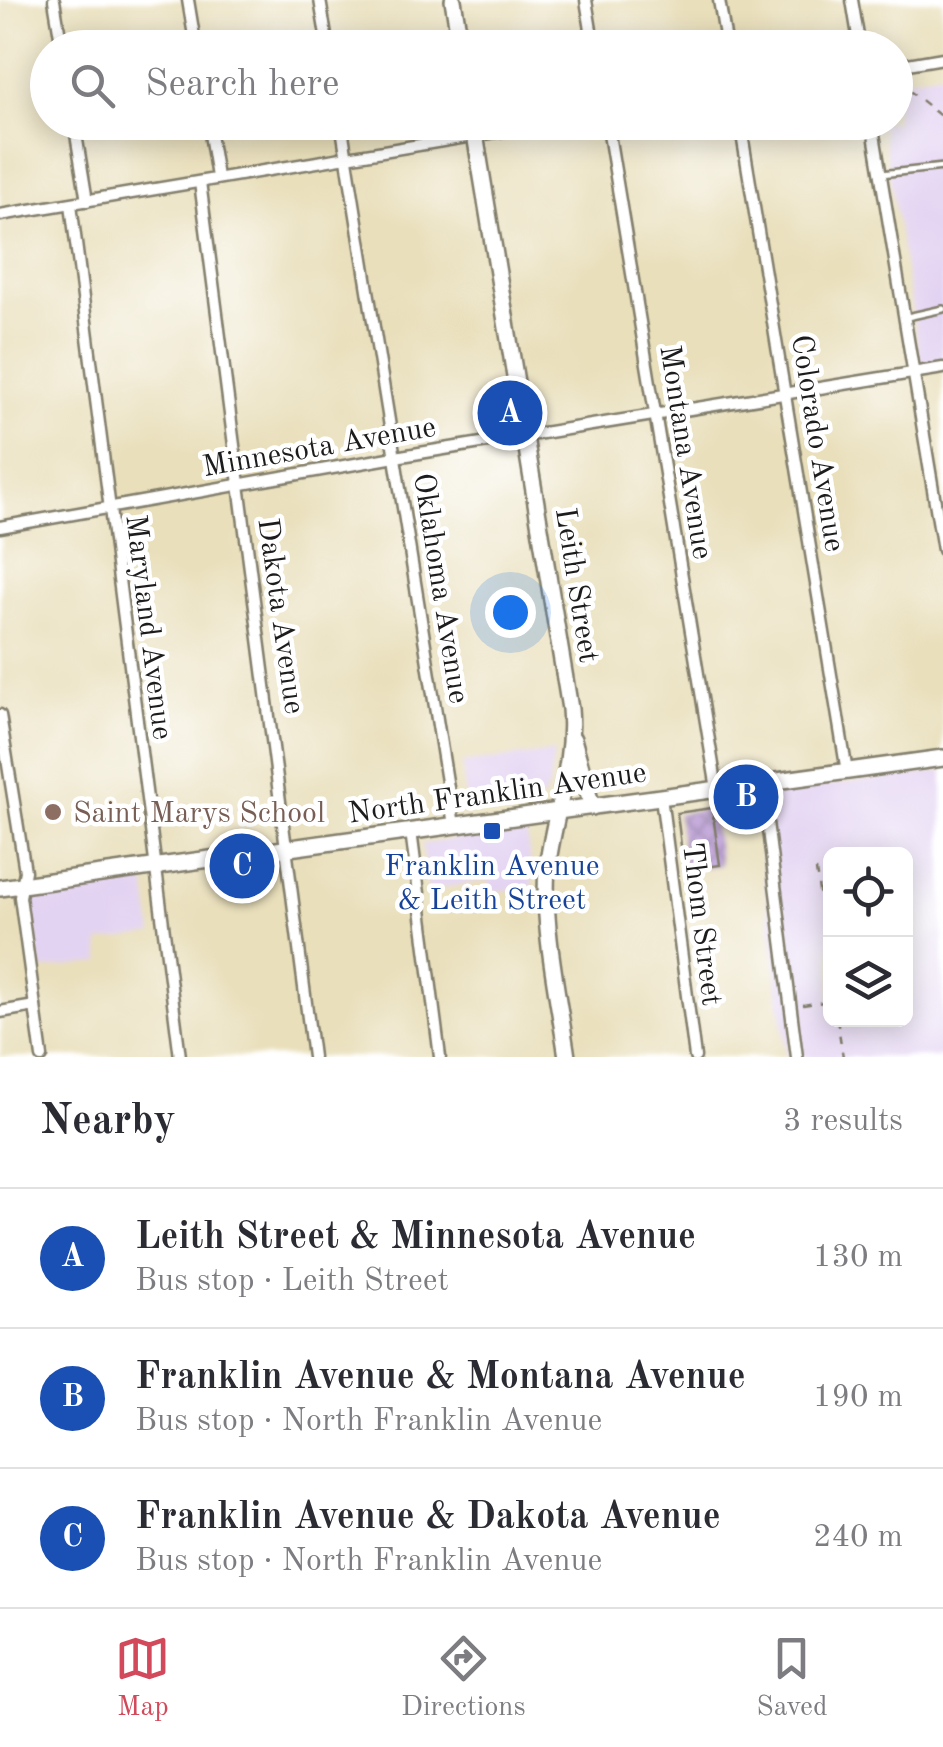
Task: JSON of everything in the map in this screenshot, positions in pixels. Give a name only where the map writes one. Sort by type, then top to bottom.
[{"type":"street","points":[[54,0],[59,30]]},
{"type":"street","points":[[188,0],[193,30]]},
{"type":"street","points":[[320,0],[325,30]]},
{"type":"street","points":[[453,0],[457,30]]},
{"type":"street","points":[[586,0],[591,30]]},
{"type":"street","points":[[719,0],[724,30]]},
{"type":"street","points":[[852,0],[857,30]]},
{"type":"street","points":[[913,63],[943,58]]},
{"type":"street","points":[[77,140],[87,201]]},
{"type":"street","points":[[211,140],[217,177]]},
{"type":"street","name":"Oklahoma Avenue","points":[[344,140],[454,825]]},
{"type":"street","points":[[0,215],[347,157],[424,140]]},
{"type":"street","name":"Leith Street","points":[[476,140],[573,737],[546,890],[567,1057]]},
{"type":"street","name":"Montana Avenue","points":[[609,140],[717,789]]},
{"type":"street","name":"Colorado Avenue","points":[[743,140],[848,772]]},
{"type":"street","points":[[875,140],[943,550]]},
{"type":"street","name":"Dakota Avenue","points":[[200,182],[313,1057]]},
{"type":"street","name":"Maryland Avenue","points":[[71,204],[180,1057]]},
{"type":"street","name":"Minnesota Avenue","points":[[0,527],[395,457],[943,368]]},
{"type":"street","points":[[0,715],[25,871],[20,897],[42,1057]]},
{"type":"street","points":[[573,737],[592,807]]},
{"type":"street","name":"North Franklin Avenue","points":[[0,888],[943,758]]},
{"type":"street","points":[[762,783],[798,1057]]},
{"type":"street","name":"Thom Street","points":[[661,797],[695,1057]]},
{"type":"street","points":[[411,831],[440,1057]]},
{"type":"street","points":[[0,1012],[35,1006]]},
{"type":"lane","points":[[880,174],[943,167]]},
{"type":"lane","points":[[905,317],[943,309]]},
{"type":"path","points":[[913,94],[943,118]]},
{"type":"path","points":[[816,870],[825,937]]},
{"type":"path","points":[[802,1005],[823,1002]]},
{"type":"path","points":[[839,1027],[843,1057]]},
{"type":"shaded area","points":[[943,72],[943,361],[921,364],[884,140],[913,140],[913,77]]},
{"type":"shaded area","points":[[554,752],[549,785],[542,799],[467,806],[462,764]]},
{"type":"shaded area","points":[[943,771],[943,1057],[787,1057],[755,806],[781,791]]},
{"type":"shaded area","points":[[526,829],[533,886],[492,892],[489,880],[428,890],[422,844]]},
{"type":"shaded area","points":[[146,883],[153,934],[99,942],[101,962],[41,970],[30,896]]},
{"type":"building","points":[[712,808],[720,865],[684,870],[677,813]]},
{"type":"place","name":"Leith Street & Minnesota Avenue","points":[[510,413]]},
{"type":"place","name":"Franklin Avenue & Montana Avenue","points":[[746,797]]},
{"type":"place","name":"Saint Marys School","points":[[53,812]]},
{"type":"place","name":"Franklin Avenue & Leith Street","points":[[492,831]]},
{"type":"place","name":"Franklin Avenue & Dakota Avenue","points":[[242,866]]}]
